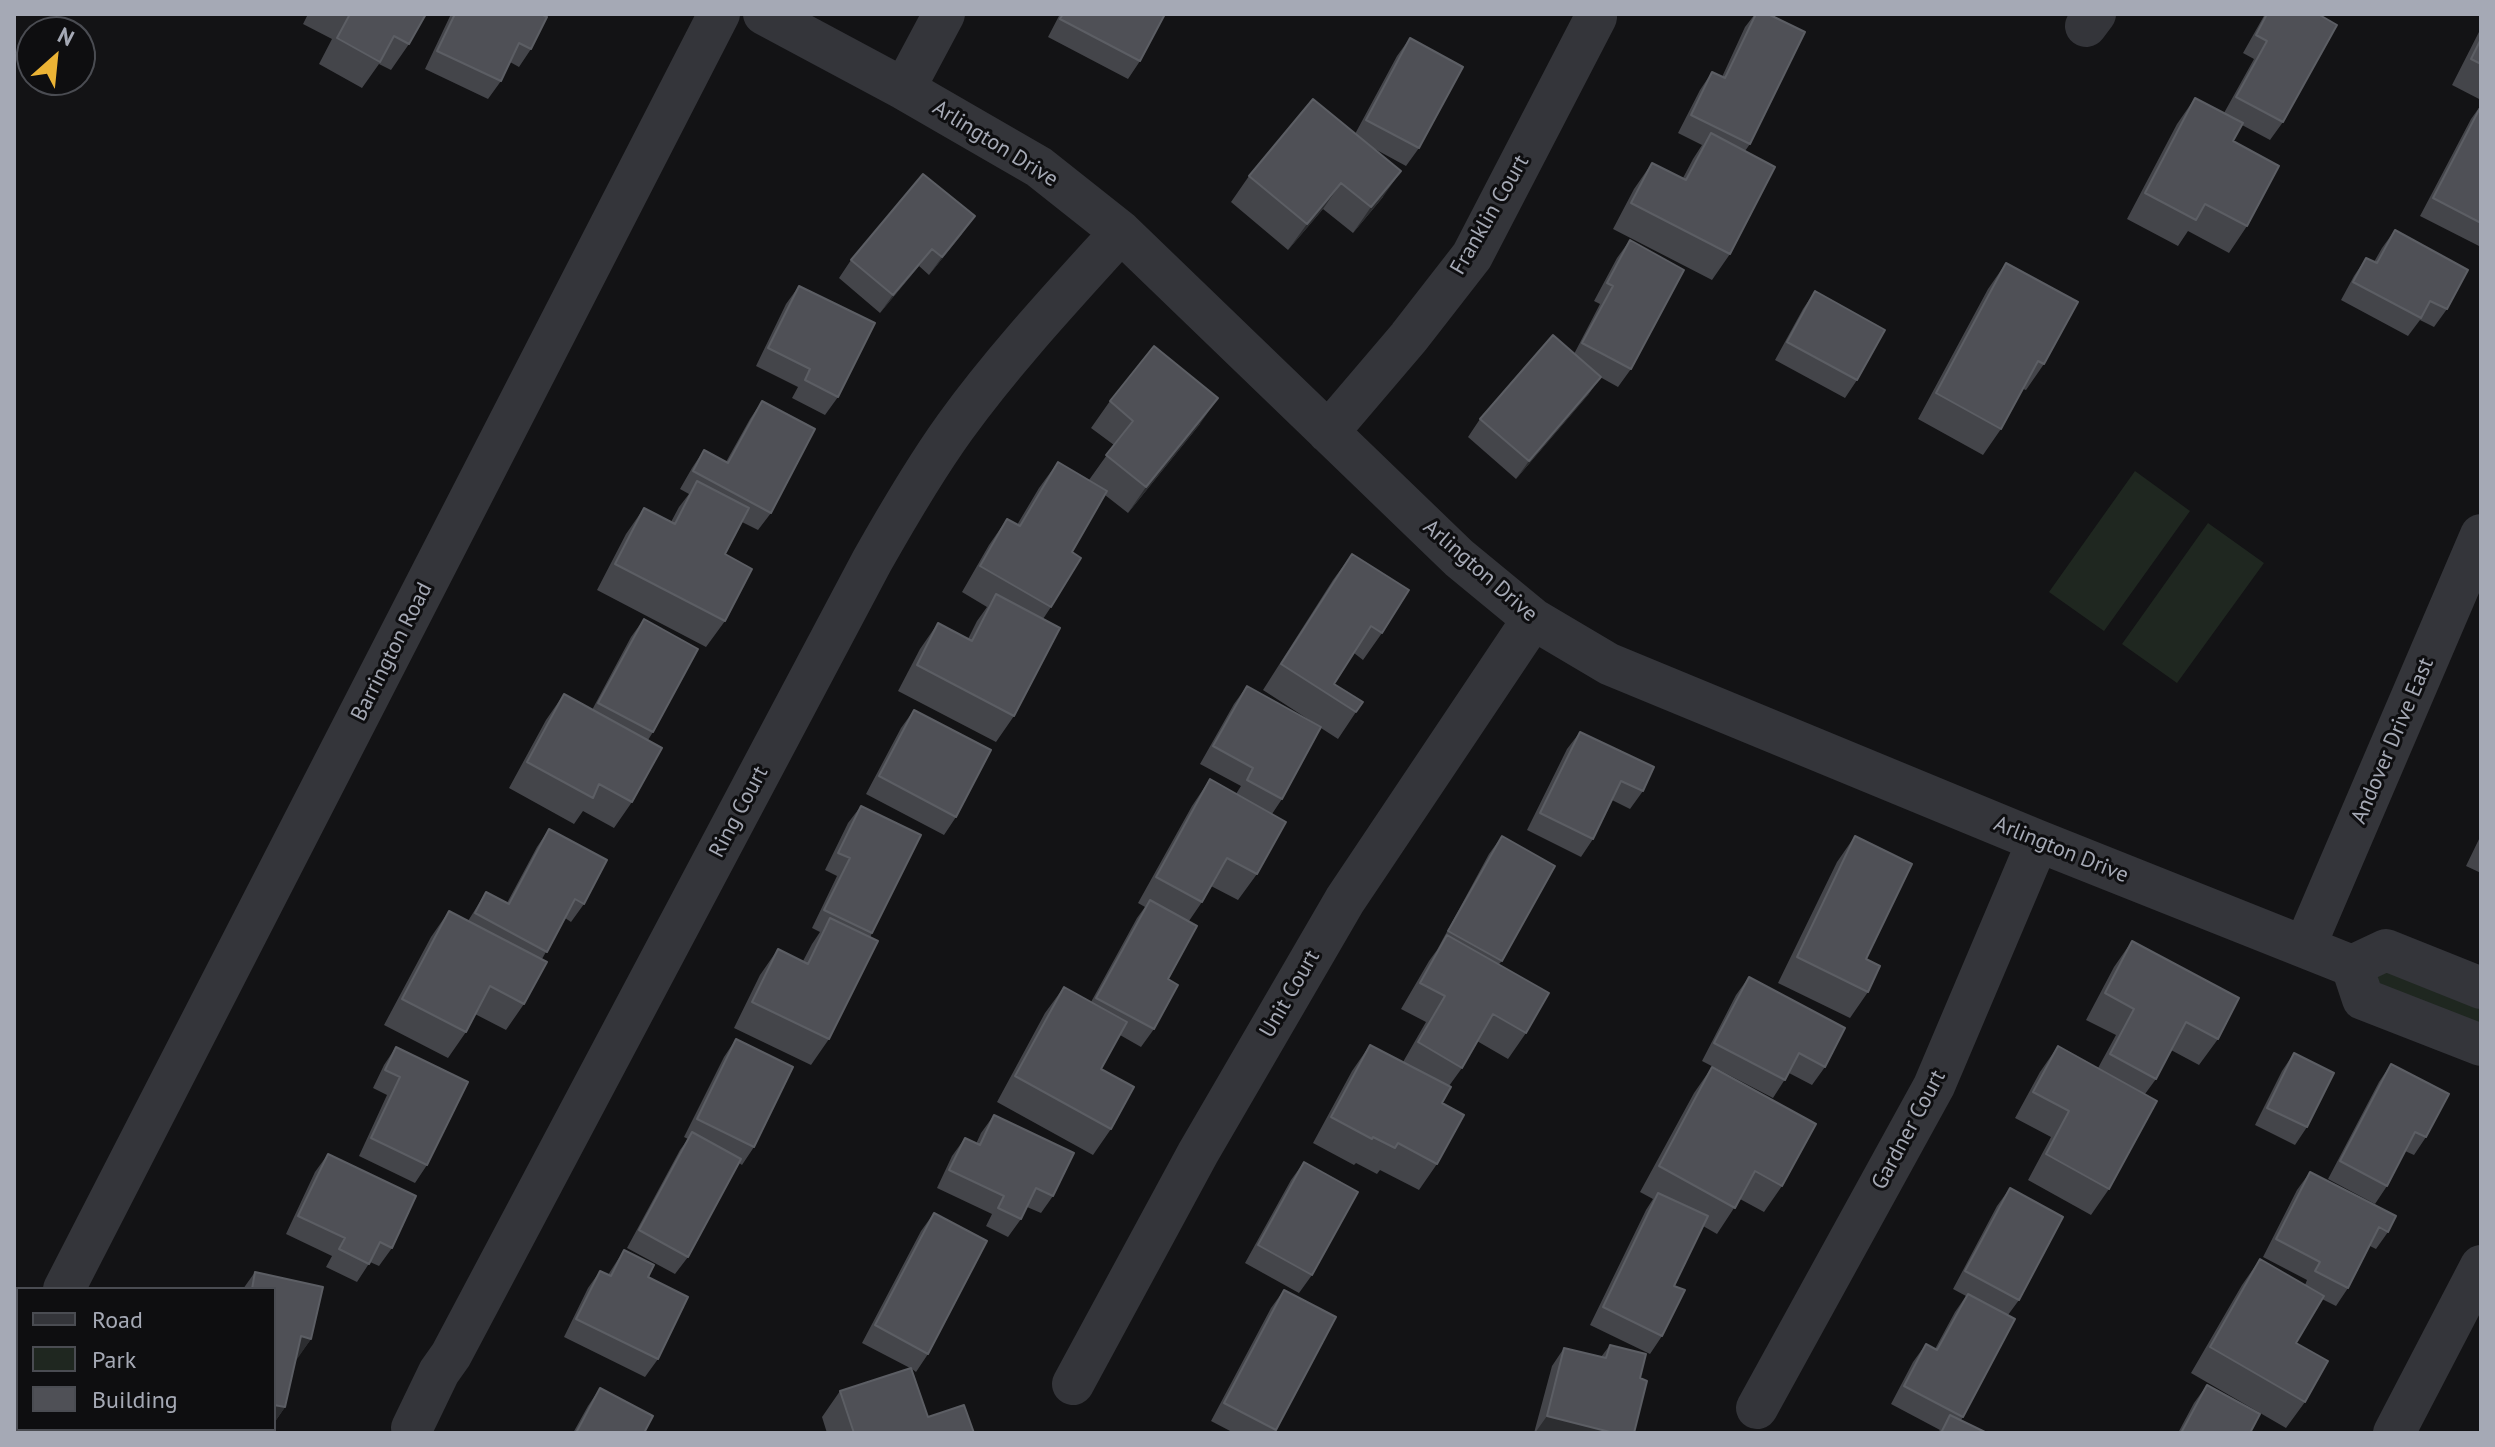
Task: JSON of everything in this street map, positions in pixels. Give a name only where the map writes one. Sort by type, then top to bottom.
[{"type":"street","name":"Barrington Road","points":[[65,1287],[719,14]]},
{"type":"street","name":"Arlington Drive","points":[[764,14],[904,89],[1039,167],[1121,232],[1459,558],[1533,619],[1609,664],[2038,841],[2352,966]]},
{"type":"street","points":[[904,89],[944,14]]},
{"type":"street","name":"Franklin Court","points":[[1328,432],[1409,337],[1472,256],[1596,17]]},
{"type":"street","name":"Ring Court","points":[[412,1428],[439,1372],[451,1355],[913,489],[955,426],[1011,356],[1121,232]]},
{"type":"street","name":"Andover Drive East","points":[[2305,946],[2481,535]]},
{"type":"street","name":"Unit Court","points":[[1073,1384],[1198,1153],[1345,900],[1533,619]]},
{"type":"street","name":"Gardner Court","points":[[1757,1408],[1934,1086],[2038,841]]},
{"type":"street","points":[[2481,988],[2386,950],[2352,966],[2363,999],[2481,1045]]},
{"type":"street","points":[[2394,1433],[2481,1266]]},
{"type":"green space","points":[[2135,471],[2190,511],[2104,631],[2049,592]]},
{"type":"green space","points":[[2208,523],[2264,563],[2177,683],[2122,644]]},
{"type":"green space","points":[[2373,965],[2481,1010],[2481,1029],[2366,983]]},
{"type":"building","points":[[350,14],[426,14],[409,44],[394,36],[380,62],[337,38]]},
{"type":"building","points":[[455,14],[541,14],[547,17],[531,49],[519,43],[501,81],[437,51]]},
{"type":"building","points":[[1063,14],[1165,14],[1140,61],[1060,19]]},
{"type":"building","points":[[1756,14],[1768,14],[1805,32],[1750,144],[1691,115],[1712,72],[1725,78]]},
{"type":"building","points":[[2267,14],[2318,14],[2337,25],[2283,122],[2236,97],[2267,41],[2256,35]]},
{"type":"building","points":[[1410,38],[1463,67],[1419,148],[1366,120]]},
{"type":"building","points":[[2481,39],[2481,64],[2471,59]]},
{"type":"building","points":[[2195,98],[2243,123],[2233,141],[2279,166],[2247,226],[2205,204],[2196,220],[2145,193]]},
{"type":"building","points":[[1313,99],[1401,171],[1371,207],[1341,183],[1307,224],[1249,176]]},
{"type":"building","points":[[2481,106],[2481,223],[2433,198]]},
{"type":"building","points":[[1711,133],[1775,167],[1730,254],[1631,203],[1652,163],[1686,180]]},
{"type":"building","points":[[923,174],[975,216],[942,257],[932,249],[893,295],[851,260]]},
{"type":"building","points":[[2395,230],[2468,270],[2447,309],[2430,301],[2421,318],[2353,282],[2366,258],[2377,263]]},
{"type":"building","points":[[1630,240],[1684,270],[1631,369],[1582,343],[1613,286],[1607,283]]},
{"type":"building","points":[[2006,263],[2078,302],[2044,364],[2038,361],[2001,429],[1936,393]]},
{"type":"building","points":[[799,286],[875,323],[838,397],[805,380],[810,369],[768,348]]},
{"type":"building","points":[[1815,291],[1885,330],[1857,380],[1787,342]]},
{"type":"building","points":[[1553,335],[1601,377],[1529,461],[1480,419]]},
{"type":"building","points":[[1154,346],[1218,398],[1146,487],[1106,455],[1133,421],[1110,401]]},
{"type":"building","points":[[762,401],[815,429],[771,513],[693,471],[704,450],[728,463]]},
{"type":"building","points":[[1058,462],[1107,491],[1072,552],[1081,558],[1051,607],[980,566],[1007,519],[1020,526]]},
{"type":"building","points":[[697,481],[749,508],[725,554],[752,569],[725,621],[615,564],[644,508],[675,524]]},
{"type":"building","points":[[1352,554],[1409,590],[1382,633],[1371,626],[1334,684],[1363,702],[1356,712],[1281,664]]},
{"type":"building","points":[[996,594],[1060,628],[1014,716],[917,665],[938,623],[972,641]]},
{"type":"building","points":[[644,619],[698,649],[653,732],[598,703]]},
{"type":"building","points":[[1247,686],[1321,727],[1282,799],[1247,780],[1253,768],[1213,746]]},
{"type":"building","points":[[564,694],[662,748],[632,802],[599,784],[593,798],[527,762]]},
{"type":"building","points":[[914,710],[991,750],[956,817],[879,776]]},
{"type":"building","points":[[1580,732],[1654,767],[1643,791],[1621,781],[1593,839],[1540,813]]},
{"type":"building","points":[[1210,779],[1286,822],[1257,874],[1227,858],[1202,902],[1156,877]]},
{"type":"building","points":[[861,806],[921,835],[872,933],[824,910],[850,858],[838,853]]},
{"type":"building","points":[[549,829],[607,860],[584,904],[575,899],[547,952],[475,913],[486,892],[509,904]]},
{"type":"building","points":[[1502,836],[1555,866],[1502,961],[1448,931]]},
{"type":"building","points":[[1855,836],[1912,864],[1866,959],[1880,966],[1868,992],[1797,957]]},
{"type":"building","points":[[1150,900],[1197,926],[1168,979],[1178,985],[1154,1029],[1096,998]]},
{"type":"building","points":[[449,911],[547,962],[524,1004],[490,986],[466,1032],[402,999]]},
{"type":"building","points":[[830,918],[878,941],[829,1039],[752,1002],[778,949],[808,964]]},
{"type":"building","points":[[1447,935],[1549,993],[1526,1033],[1493,1014],[1462,1068],[1418,1042],[1445,996],[1420,983]]},
{"type":"building","points":[[2132,941],[2239,998],[2218,1039],[2186,1022],[2156,1079],[2110,1054],[2134,1009],[2105,993]]},
{"type":"building","points":[[1749,977],[1845,1028],[1825,1067],[1799,1053],[1785,1080],[1714,1043]]},
{"type":"building","points":[[1064,987],[1127,1022],[1101,1069],[1134,1087],[1111,1129],[1015,1076]]},
{"type":"building","points":[[736,1039],[793,1067],[754,1147],[697,1119]]},
{"type":"building","points":[[1370,1045],[1451,1087],[1442,1103],[1464,1115],[1437,1164],[1398,1143],[1395,1148],[1372,1139],[1331,1117]]},
{"type":"building","points":[[2058,1046],[2157,1101],[2109,1189],[2046,1154],[2069,1111],[2033,1092]]},
{"type":"building","points":[[396,1047],[468,1082],[427,1165],[371,1138],[400,1077],[385,1070]]},
{"type":"building","points":[[2294,1053],[2334,1073],[2307,1127],[2267,1108]]},
{"type":"building","points":[[2391,1064],[2449,1094],[2426,1137],[2415,1132],[2387,1186],[2340,1161]]},
{"type":"building","points":[[1712,1067],[1816,1124],[1782,1186],[1755,1171],[1735,1208],[1659,1166]]},
{"type":"building","points":[[994,1115],[1074,1153],[1053,1196],[1036,1188],[1021,1219],[998,1208],[1004,1196],[949,1170],[965,1138],[980,1145]]},
{"type":"building","points":[[692,1132],[741,1159],[688,1257],[639,1230]]},
{"type":"building","points":[[328,1154],[416,1196],[392,1248],[380,1242],[369,1264],[339,1249],[345,1238],[298,1216]]},
{"type":"building","points":[[1304,1162],[1358,1192],[1312,1275],[1258,1245]]},
{"type":"building","points":[[2310,1172],[2396,1216],[2388,1232],[2379,1227],[2348,1288],[2315,1271],[2320,1262],[2276,1239]]},
{"type":"building","points":[[2010,1188],[2063,1217],[2019,1300],[1965,1271]]},
{"type":"building","points":[[1658,1193],[1708,1216],[1674,1286],[1685,1290],[1662,1336],[1603,1307]]},
{"type":"building","points":[[934,1213],[987,1241],[928,1354],[875,1325]]},
{"type":"building","points":[[624,1250],[654,1265],[648,1277],[688,1297],[658,1359],[576,1319],[600,1271],[611,1276]]},
{"type":"building","points":[[2260,1259],[2324,1296],[2296,1343],[2328,1361],[2305,1402],[2210,1347]]},
{"type":"building","points":[[255,1272],[323,1287],[311,1339],[301,1336],[285,1407],[276,1405],[276,1287],[252,1287]]},
{"type":"building","points":[[1284,1290],[1336,1317],[1276,1430],[1224,1403]]},
{"type":"building","points":[[1968,1294],[2015,1319],[1963,1417],[1904,1386],[1926,1344],[1937,1350]]},
{"type":"building","points":[[1610,1345],[1646,1354],[1640,1378],[1647,1381],[1634,1433],[1614,1433],[1547,1416],[1564,1348],[1606,1358]]},
{"type":"building","points":[[911,1368],[928,1417],[964,1405],[974,1433],[854,1433],[840,1391]]},
{"type":"building","points":[[2207,1385],[2260,1414],[2250,1433],[2181,1433]]},
{"type":"building","points":[[600,1388],[653,1416],[644,1433],[576,1433]]},
{"type":"building","points":[[1950,1415],[1987,1433],[1941,1433]]}]
